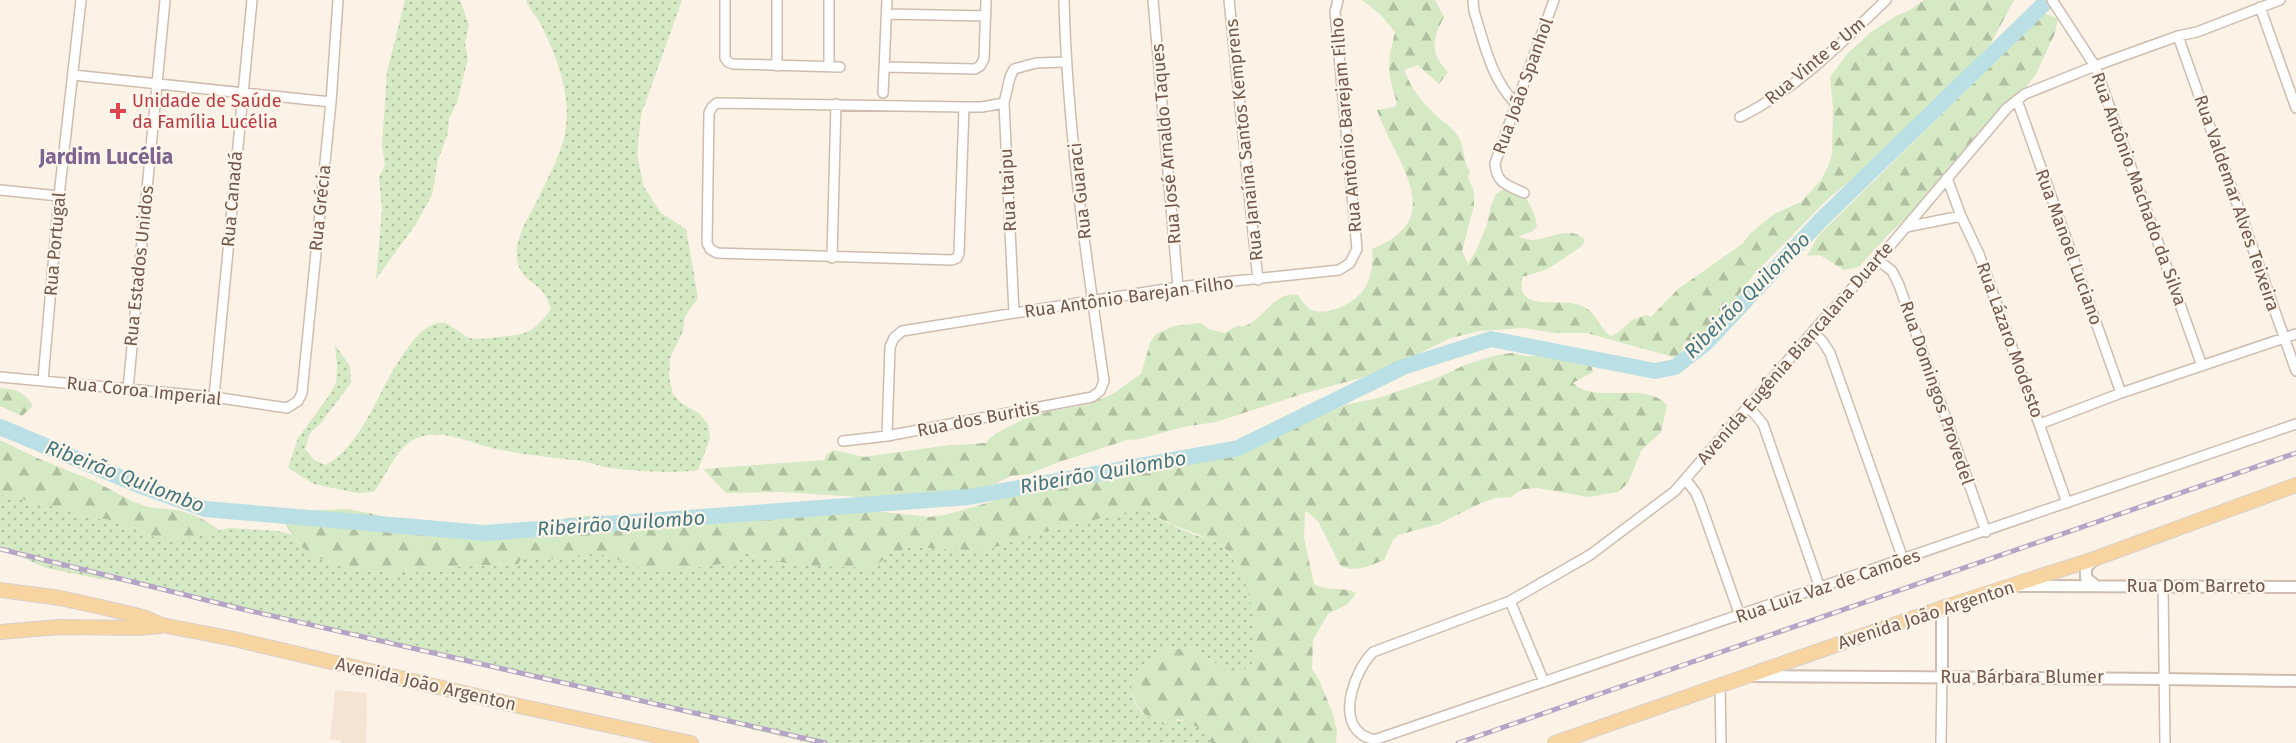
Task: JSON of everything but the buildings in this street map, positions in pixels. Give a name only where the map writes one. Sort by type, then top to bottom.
[{"type":"main road","name":"Avenida João Argenton","points":[[1555,743],[1942,608],[2094,559],[2296,485]]},
{"type":"main road","name":"Avenida João Argenton","points":[[0,590],[60,598],[102,607],[143,617],[162,625],[234,639],[510,704],[691,743]]},
{"type":"main road","name":"Avenida João Argenton","points":[[0,632],[59,627],[140,628],[162,625]]},
{"type":"street","name":"Rua Portugal","points":[[43,380],[59,196],[81,0]]},
{"type":"street","name":"Rua Estados Unidos","points":[[128,389],[165,0]]},
{"type":"street","name":"Rua Canadá","points":[[214,397],[252,0]]},
{"type":"street","name":"Rua Grécia","points":[[287,408],[298,401],[302,393],[331,102],[338,0]]},
{"type":"street","points":[[725,0],[725,58],[728,62],[777,66],[840,67]]},
{"type":"street","points":[[777,0],[777,66]]},
{"type":"street","points":[[829,0],[829,67]]},
{"type":"street","points":[[883,93],[887,0]]},
{"type":"street","points":[[885,67],[975,69],[980,66],[984,59],[986,0]]},
{"type":"street","name":"Rua Guaraci","points":[[1064,0],[1066,62],[1104,381]]},
{"type":"street","name":"Rua José Arnaldo Taques","points":[[1153,0],[1178,287]]},
{"type":"street","name":"Rua Janaína Santos Kemprens","points":[[1229,0],[1258,280]]},
{"type":"street","name":"Rua Antônio Barejam Filho","points":[[1338,0],[1335,12],[1357,249]]},
{"type":"street","points":[[1473,0],[1474,11],[1496,79],[1515,103]]},
{"type":"street","name":"Rua João Spanhol","points":[[1524,193],[1502,182],[1496,173],[1495,164],[1515,103],[1554,0]]},
{"type":"street","name":"Rua Vinte e Um","points":[[1740,117],[1762,106],[1796,82],[1886,0]]},
{"type":"street","name":"Avenida Eugênia Biancalana Duarte","points":[[1360,734],[1351,720],[1350,700],[1359,670],[1373,652],[1510,602],[1590,555],[1675,491],[1878,260],[2007,108],[2017,100],[2025,94],[2095,66],[2178,36],[2197,32],[2280,0]]},
{"type":"street","name":"Rua Antônio Machado da Silva","points":[[2054,2],[2095,66],[2202,366]]},
{"type":"street","points":[[2260,7],[2296,108]]},
{"type":"street","points":[[887,14],[986,16]]},
{"type":"street","name":"Rua Valdemar Alves Teixeira","points":[[2178,36],[2296,371]]},
{"type":"street","name":"Rua Itaipu","points":[[1014,314],[1004,103],[1014,69],[1036,63],[1066,62]]},
{"type":"street","points":[[73,75],[331,102]]},
{"type":"street","name":"Rua Manoel Luciano","points":[[2017,100],[2121,393]]},
{"type":"street","points":[[964,107],[957,258],[952,260],[832,258],[717,253],[710,249],[707,243],[709,113],[717,103],[982,107],[1004,103]]},
{"type":"street","points":[[832,258],[836,104]]},
{"type":"street","name":"Rua Lázaro Modesto","points":[[1947,178],[1961,216],[1979,254],[2067,503]]},
{"type":"street","points":[[0,190],[59,196]]},
{"type":"street","points":[[1906,227],[1961,216]]},
{"type":"street","name":"Rua Antônio Barejan Filho","points":[[887,436],[890,347],[894,338],[902,331],[1178,287],[1339,270],[1350,263],[1357,249]]},
{"type":"street","name":"Rua Domingos Provedel","points":[[1878,260],[1892,271],[1899,285],[1986,532]]},
{"type":"street","points":[[1813,332],[1830,353],[1903,560]]},
{"type":"street","points":[[2040,424],[2121,393],[2296,334]]},
{"type":"street","name":"Rua Coroa Imperial","points":[[0,377],[214,397],[287,408]]},
{"type":"street","name":"Rua dos Buritis","points":[[843,441],[887,436],[1092,397],[1100,391],[1104,381]]},
{"type":"street","points":[[1748,406],[1763,424],[1820,588]]},
{"type":"street","name":"Rua Luiz Vaz de Camões","points":[[1360,734],[1374,740],[2296,424]]},
{"type":"street","points":[[1686,480],[1696,493],[1702,508],[1740,616]]},
{"type":"street","points":[[2094,559],[2086,568],[2086,578],[2096,586]]},
{"type":"street","name":"Rua Dom Barreto","points":[[2015,585],[2296,587]]},
{"type":"street","points":[[2163,586],[2165,743]]},
{"type":"street","points":[[1510,602],[1544,682]]},
{"type":"street","points":[[1941,743],[1942,608]]},
{"type":"street","name":"Rua Bárbara Blumer","points":[[1747,676],[2296,681]]},
{"type":"street","points":[[1720,686],[1721,743]]},
{"type":"shaded area","points":[[335,690],[367,693],[366,743],[341,743],[340,740],[330,740]]},
{"type":"green space","points":[[405,0],[460,0],[469,25],[465,43],[468,58],[457,103],[449,118],[448,133],[438,160],[432,195],[416,224],[376,279],[382,209],[379,177],[385,165],[382,146],[387,72]]},
{"type":"green space","points":[[526,0],[682,0],[641,115],[637,155],[644,187],[661,213],[686,229],[698,298],[685,316],[683,331],[670,358],[669,377],[673,394],[682,404],[699,413],[708,424],[710,439],[698,470],[665,472],[610,468],[579,461],[502,450],[448,436],[429,435],[420,437],[405,446],[374,492],[357,493],[314,484],[288,468],[298,438],[336,383],[335,345],[350,366],[351,383],[320,424],[310,433],[305,449],[314,460],[326,465],[352,442],[397,363],[425,329],[445,323],[473,339],[516,335],[534,328],[551,309],[543,292],[520,270],[517,249],[524,226],[561,148],[567,119],[565,90],[552,49]]},
{"type":"green space","points":[[1362,0],[1435,0],[1444,17],[1434,46],[1438,58],[1448,72],[1439,84],[1418,65],[1404,70],[1422,100],[1453,130],[1462,144],[1470,171],[1468,177],[1474,192],[1474,205],[1462,251],[1468,264],[1487,225],[1490,208],[1496,194],[1509,186],[1515,189],[1528,202],[1537,226],[1533,231],[1518,237],[1533,240],[1566,233],[1585,240],[1582,246],[1548,269],[1522,277],[1522,289],[1526,296],[1541,302],[1573,303],[1582,306],[1592,313],[1611,336],[1632,320],[1646,315],[1651,317],[1678,289],[1742,244],[1751,233],[1774,214],[1801,202],[1821,180],[1832,154],[1833,108],[1830,77],[1848,53],[1871,32],[1924,0],[2014,0],[1990,45],[1916,122],[1889,158],[1852,179],[1829,198],[1754,274],[1708,337],[1685,342],[1680,356],[1673,357],[1587,333],[1554,333],[1524,328],[1479,331],[1451,338],[1375,374],[1302,394],[1216,422],[1127,440],[1029,474],[1011,476],[976,493],[939,501],[872,501],[858,497],[783,492],[726,493],[703,469],[824,460],[826,455],[833,450],[864,457],[943,446],[985,443],[995,434],[1024,419],[1050,411],[1085,405],[1111,395],[1141,374],[1150,343],[1156,334],[1174,326],[1201,323],[1209,329],[1224,333],[1256,320],[1275,302],[1289,295],[1298,295],[1308,308],[1317,311],[1324,312],[1347,304],[1364,289],[1372,264],[1372,249],[1396,236],[1408,221],[1413,205],[1404,168],[1377,110],[1395,107],[1397,103],[1389,68],[1395,32],[1380,14]]},
{"type":"green space","points":[[2045,13],[2058,19],[2055,33],[2036,74],[2018,98],[1983,129],[1937,190],[1889,234],[1859,267],[1844,270],[1820,255],[1807,256],[1818,236]]},
{"type":"green space","points":[[1512,353],[1525,356],[1592,356],[1589,358],[1593,372],[1573,383],[1594,392],[1646,394],[1657,398],[1667,405],[1661,432],[1641,451],[1628,483],[1618,492],[1589,497],[1537,488],[1523,489],[1511,497],[1483,502],[1439,524],[1398,535],[1393,540],[1384,560],[1362,568],[1350,569],[1340,565],[1318,521],[1305,510],[1304,538],[1314,584],[1324,588],[1356,593],[1348,604],[1328,614],[1313,640],[1312,669],[1333,714],[1337,731],[1336,743],[1211,743],[1202,730],[1193,725],[1178,719],[1164,725],[1143,713],[1133,696],[1130,680],[1140,667],[1164,648],[1183,649],[1192,646],[1235,675],[1253,663],[1256,650],[1249,595],[1238,567],[1230,555],[1221,545],[1210,539],[1167,522],[1143,508],[1036,534],[990,549],[910,547],[890,554],[874,567],[867,568],[773,561],[743,551],[729,563],[674,570],[641,568],[604,555],[590,554],[556,561],[549,557],[535,559],[523,556],[518,564],[462,566],[405,575],[350,568],[314,557],[300,545],[283,521],[294,511],[348,509],[378,515],[399,526],[430,530],[506,529],[581,516],[652,515],[736,509],[882,512],[930,517],[945,515],[1011,496],[1024,489],[1068,481],[1160,458],[1189,455],[1260,441],[1345,405],[1378,398],[1437,378],[1467,364]]},
{"type":"green space","points":[[0,388],[20,392],[33,406],[22,416],[0,406]]},
{"type":"green space","points":[[0,440],[94,481],[134,502],[148,507],[191,514],[221,531],[182,539],[150,536],[136,528],[106,519],[90,518],[58,507],[0,495]]},
{"type":"green space","points":[[0,495],[58,507],[90,518],[106,519],[136,528],[150,536],[182,539],[230,528],[278,531],[293,535],[300,545],[314,557],[350,568],[405,575],[462,566],[517,564],[523,556],[535,559],[549,557],[556,561],[571,556],[595,553],[641,568],[743,551],[754,556],[874,567],[890,554],[910,547],[990,549],[1036,534],[1143,508],[1179,529],[1214,541],[1232,558],[1249,593],[1254,619],[1256,653],[1250,666],[1235,675],[1192,646],[1183,649],[1164,648],[1154,658],[1132,695],[1137,707],[1145,715],[1195,725],[1204,732],[1211,743],[809,743],[196,597],[194,599],[144,585],[46,568],[0,548]]},
{"type":"waterway","name":"Ribeirão Quilombo","points":[[0,427],[141,486],[205,509],[485,533],[969,497],[1238,448],[1403,367],[1491,339],[1655,371],[1675,367],[1705,344],[1821,220],[2048,0]]},
{"type":"railway","points":[[1458,743],[2296,453]]},
{"type":"railway","points":[[0,549],[242,609],[825,743]]},
{"type":"place","name":"Unidade de Saúde da Família Lucélia","points":[[118,111]]},
{"type":"district","name":"Jardim Lucélia","points":[[106,157]]}]
